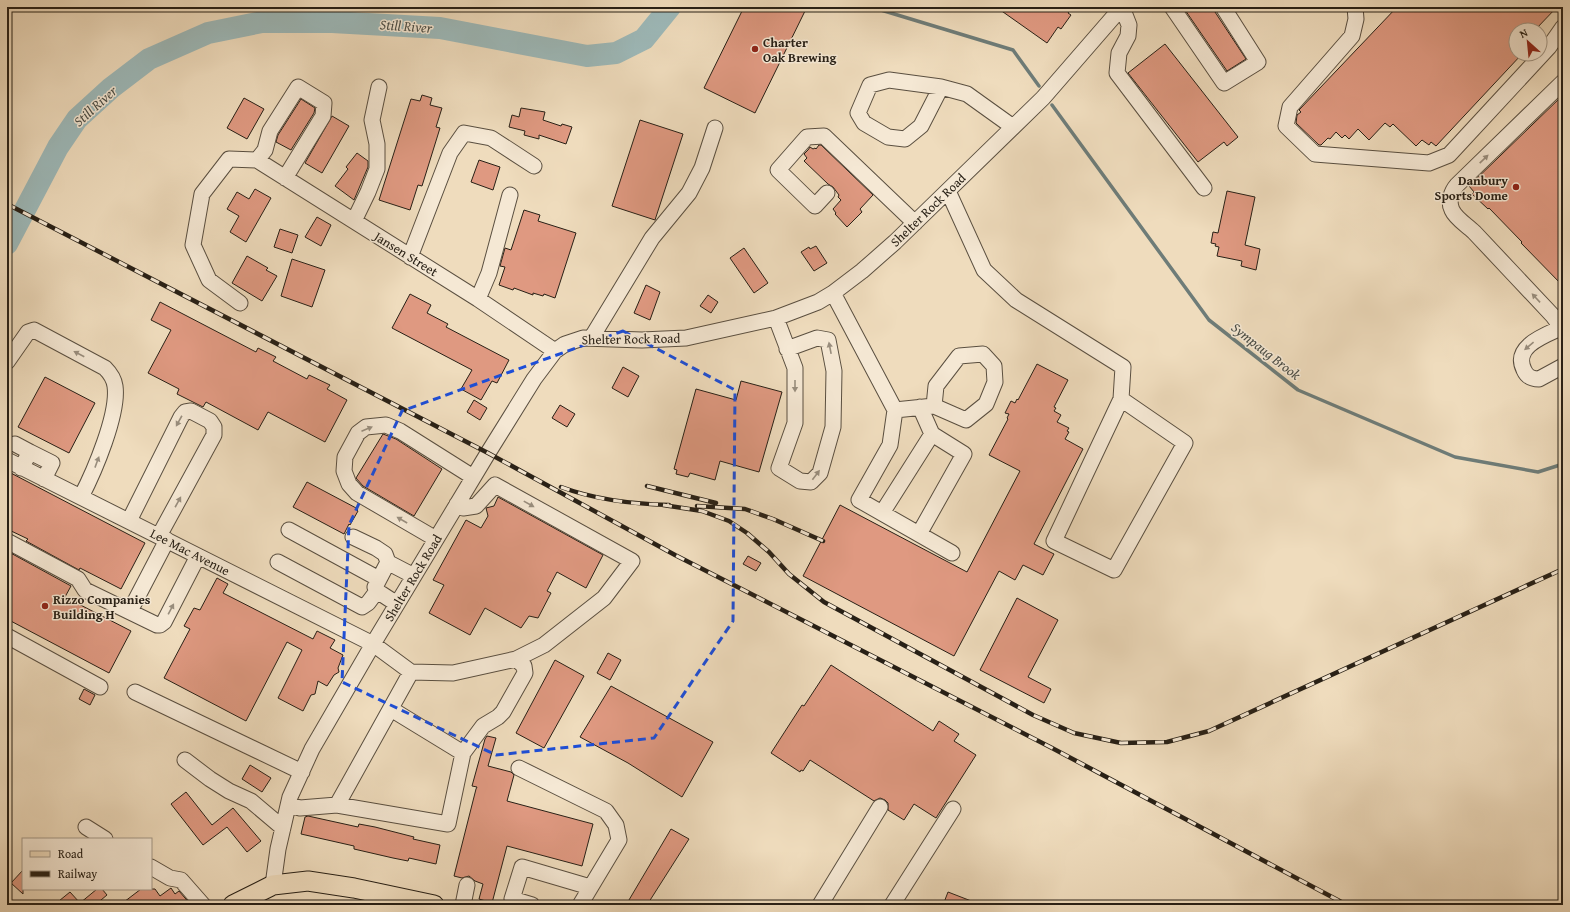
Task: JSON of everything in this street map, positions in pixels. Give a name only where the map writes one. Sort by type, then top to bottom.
[{"type":"main road","points":[[233,905],[273,885],[308,881],[354,888],[434,905]]},
{"type":"street","name":"Shelter Rock Road","points":[[273,885],[278,848],[290,797],[312,749],[473,477],[534,379],[554,351],[574,340],[592,337],[642,340],[686,338],[776,318],[818,302],[833,293],[867,266],[914,223],[1043,98],[1122,7]]},
{"type":"street","points":[[1122,7],[1129,25],[1128,36],[1119,53],[1117,73],[1204,188]]},
{"type":"street","points":[[1172,7],[1224,83],[1258,62],[1223,7]]},
{"type":"street","points":[[1355,7],[1356,19],[1352,36],[1290,107],[1286,126],[1315,154],[1429,163],[1449,154],[1549,47],[1563,27]]},
{"type":"street","points":[[941,87],[921,126],[905,139],[888,137],[864,122],[858,113],[870,85],[889,80],[941,87],[967,94],[1013,127]]},
{"type":"street","points":[[1563,82],[1457,185],[1453,191],[1450,203],[1455,215],[1476,234],[1562,327],[1532,344],[1522,353],[1521,359],[1525,373],[1529,377],[1539,379],[1563,366]]},
{"type":"street","points":[[240,302],[210,280],[193,245],[202,194],[229,159],[257,160],[265,150],[270,130],[298,87],[324,102],[323,116],[285,178]]},
{"type":"street","points":[[354,221],[378,169],[377,144],[372,120],[379,87]]},
{"type":"street","points":[[592,337],[652,238],[689,193],[702,168],[715,128]]},
{"type":"street","points":[[410,257],[450,153],[464,133],[491,138],[534,166]]},
{"type":"street","points":[[827,192],[815,206],[778,170],[807,137],[824,136],[914,223]]},
{"type":"street","name":"Jansen Street","points":[[257,160],[478,299],[554,351]]},
{"type":"street","points":[[948,191],[984,270],[1016,300],[1123,367],[1121,399],[1054,541],[1114,570],[1185,443],[1121,399]]},
{"type":"street","points":[[478,299],[489,272],[510,196]]},
{"type":"street","points":[[833,293],[895,410],[890,445],[859,500],[952,553]]},
{"type":"street","points":[[776,318],[787,349],[795,368],[795,423],[779,468],[800,481],[811,482],[820,473],[833,427],[834,371],[828,340],[817,338],[787,349]]},
{"type":"street","points":[[7,362],[28,332],[34,330],[105,368],[111,374],[115,386],[114,414],[90,481],[81,497]]},
{"type":"street","points":[[882,513],[932,434],[927,407],[936,386],[959,356],[983,354],[994,366],[995,382],[986,404],[966,420],[927,407],[895,410]]},
{"type":"street","points":[[128,521],[181,417],[185,412],[191,411],[210,421],[214,427],[214,435],[163,538],[130,611]]},
{"type":"street","points":[[436,540],[357,493],[349,484],[344,471],[345,457],[358,433],[366,427],[386,424],[400,431],[473,477]]},
{"type":"street","points":[[919,534],[964,454],[932,434]]},
{"type":"street","points":[[15,444],[52,463],[44,479]]},
{"type":"street","points":[[22,468],[30,452]]},
{"type":"street","name":"Lee Mac Avenue","points":[[7,460],[373,644],[411,672]]},
{"type":"street","points":[[337,805],[411,672],[453,673],[516,659],[544,646],[604,598],[632,561],[495,485],[476,506],[464,508],[457,504]]},
{"type":"street","points":[[289,530],[378,585],[397,604]]},
{"type":"street","points":[[353,537],[385,554],[388,565]]},
{"type":"street","points":[[7,541],[78,579],[85,590],[157,625],[164,622],[198,556]]},
{"type":"street","points":[[278,562],[362,606],[368,603],[386,566],[388,565]]},
{"type":"street","points":[[388,565],[391,564],[414,576]]},
{"type":"street","points":[[7,636],[100,687]]},
{"type":"street","points":[[289,805],[300,808],[337,805],[448,824],[463,753],[483,726],[498,717],[503,712],[525,673],[524,666],[516,659]]},
{"type":"street","points":[[134,692],[302,772]]},
{"type":"street","points":[[391,709],[463,753]]},
{"type":"street","points":[[185,760],[229,791],[251,801],[283,828]]},
{"type":"street","points":[[519,768],[606,811],[616,825],[619,840],[580,905]]},
{"type":"street","points":[[820,905],[880,807]]},
{"type":"street","points":[[892,905],[953,809]]},
{"type":"street","points":[[86,827],[103,838]]},
{"type":"street","points":[[532,905],[512,899],[522,867],[590,887]]},
{"type":"street","points":[[152,868],[170,878],[181,880],[203,905]]},
{"type":"street","points":[[463,905],[467,885]]},
{"type":"highlighted area","points":[[623,331],[735,390],[733,621],[654,738],[496,755],[342,682],[349,525],[402,411]]},
{"type":"building","name":"Charter Oak Brewing","points":[[744,7],[797,7],[805,11],[755,113],[704,88]]},
{"type":"building","points":[[996,7],[1072,7],[1068,13],[1071,15],[1061,29],[1058,27],[1047,43]]},
{"type":"building","points":[[1183,7],[1214,7],[1215,12],[1246,59],[1227,71]]},
{"type":"building","points":[[1397,7],[1557,7],[1543,22],[1508,22],[1508,62],[1515,62],[1436,146],[1431,142],[1429,145],[1422,140],[1416,146],[1393,124],[1390,127],[1385,123],[1369,140],[1358,129],[1349,139],[1345,135],[1342,138],[1336,132],[1330,139],[1328,138],[1321,145],[1319,145],[1296,123],[1297,115],[1301,112],[1299,110]]},
{"type":"building","points":[[1165,44],[1238,137],[1227,146],[1224,142],[1198,162],[1128,73]]},
{"type":"building","points":[[422,95],[432,98],[430,105],[442,108],[436,127],[440,128],[422,186],[418,185],[410,210],[379,200],[411,99],[420,101]]},
{"type":"building","name":"Danbury Sports Dome","points":[[1563,95],[1563,286],[1489,208],[1488,209],[1472,194],[1474,192],[1469,186]]},
{"type":"building","points":[[244,98],[264,109],[247,139],[227,128]]},
{"type":"building","points":[[301,99],[315,108],[314,113],[291,150],[276,142],[278,135]]},
{"type":"building","points":[[521,108],[545,112],[543,120],[561,126],[562,124],[572,127],[566,144],[539,135],[539,139],[524,135],[525,131],[509,127],[512,115],[519,117]]},
{"type":"building","points":[[332,116],[349,126],[322,173],[305,163]]},
{"type":"building","points":[[640,120],[683,134],[655,220],[612,206]]},
{"type":"building","points":[[819,145],[821,145],[873,195],[860,209],[862,212],[847,227],[835,214],[836,213],[833,209],[841,200],[838,197],[839,195],[833,187],[804,161],[807,158],[804,154],[810,147],[816,149]]},
{"type":"building","points":[[357,153],[368,161],[368,167],[354,200],[335,186],[348,169],[346,167]]},
{"type":"building","points":[[479,160],[500,167],[493,190],[471,182]]},
{"type":"building","points":[[255,189],[271,198],[246,242],[230,232],[239,216],[227,209],[237,192],[249,199]]},
{"type":"building","points":[[1227,191],[1255,197],[1245,245],[1260,249],[1256,270],[1241,266],[1242,261],[1217,256],[1219,247],[1215,246],[1216,244],[1211,243],[1213,232],[1218,233]]},
{"type":"building","points":[[524,210],[540,215],[538,221],[576,233],[555,298],[544,294],[543,296],[533,293],[533,295],[514,288],[513,290],[499,285],[505,267],[500,266],[505,248],[511,250]]},
{"type":"building","points":[[317,217],[331,225],[321,246],[305,237]]},
{"type":"building","points":[[280,229],[298,235],[292,253],[274,247]]},
{"type":"building","points":[[816,246],[827,263],[814,271],[801,252],[809,247],[810,249]]},
{"type":"building","points":[[744,248],[768,283],[754,293],[730,258]]},
{"type":"building","points":[[247,256],[268,268],[266,270],[277,276],[262,301],[232,283]]},
{"type":"building","points":[[292,259],[325,270],[312,307],[281,296]]},
{"type":"building","points":[[646,285],[660,292],[650,320],[634,313]]},
{"type":"building","points":[[410,294],[431,305],[427,313],[448,324],[446,327],[509,360],[497,383],[492,381],[481,400],[461,389],[472,370],[392,328]]},
{"type":"building","points":[[708,295],[718,302],[711,313],[700,306]]},
{"type":"building","points":[[160,302],[256,352],[258,348],[276,357],[273,361],[307,379],[309,375],[330,385],[327,389],[347,400],[325,442],[268,412],[258,430],[206,402],[203,407],[177,394],[179,389],[148,373],[171,330],[151,320]]},
{"type":"building","points":[[1037,364],[1068,380],[1054,407],[1056,408],[1054,411],[1061,415],[1057,422],[1069,428],[1067,431],[1069,432],[1065,439],[1083,449],[1034,544],[1054,554],[1043,575],[1023,565],[1015,580],[999,571],[954,656],[803,576],[840,505],[967,572],[1020,471],[989,455],[1008,419],[1009,414],[1005,413],[1011,401],[1015,403],[1017,399],[1018,400]]},
{"type":"building","points":[[623,367],[639,376],[628,397],[612,388]]},
{"type":"building","points":[[45,377],[95,403],[69,453],[18,427]]},
{"type":"building","points":[[741,381],[782,392],[759,472],[720,461],[715,480],[690,473],[688,477],[676,474],[677,470],[674,469],[696,389],[736,400]]},
{"type":"building","points":[[474,400],[487,408],[480,420],[467,412]]},
{"type":"building","points":[[560,405],[575,414],[567,427],[552,418]]},
{"type":"building","points":[[383,434],[396,439],[442,469],[414,516],[363,486],[356,478]]},
{"type":"building","points":[[7,471],[145,543],[121,589],[80,568],[79,570],[26,541],[28,539],[7,529]]},
{"type":"building","points":[[307,482],[358,509],[344,534],[293,507]]},
{"type":"building","points":[[498,497],[603,555],[586,588],[557,572],[547,591],[551,593],[538,618],[529,616],[521,628],[485,608],[470,635],[429,613],[444,585],[433,580],[466,520],[481,528],[488,516],[486,508],[494,506]]},
{"type":"building","name":"Rizzo Companies Building H","points":[[7,551],[71,586],[65,597],[131,631],[109,673],[7,619]]},
{"type":"building","points":[[748,556],[761,563],[756,571],[743,564]]},
{"type":"building","points":[[217,578],[228,584],[223,593],[313,639],[317,631],[335,640],[330,648],[343,655],[338,668],[339,672],[334,675],[327,686],[318,681],[315,694],[311,695],[303,711],[278,698],[302,650],[287,642],[246,721],[164,678],[190,629],[184,626],[194,608],[200,610]]},
{"type":"building","points":[[1017,598],[1058,620],[1028,677],[1051,689],[1044,703],[980,670]]},
{"type":"building","points":[[608,653],[621,660],[610,680],[597,673]]},
{"type":"building","points":[[555,660],[584,676],[544,748],[516,733]]},
{"type":"building","points":[[831,665],[933,731],[939,721],[959,734],[954,741],[976,755],[936,818],[914,804],[904,820],[888,810],[888,803],[885,800],[880,798],[874,801],[810,760],[803,771],[801,770],[800,772],[771,753],[802,705],[804,706]]},
{"type":"building","points":[[611,686],[713,742],[682,797],[628,763],[580,737]]},
{"type":"building","points":[[84,689],[95,695],[90,705],[79,699]]},
{"type":"building","points":[[487,736],[496,738],[488,766],[511,772],[514,775],[507,801],[593,824],[582,866],[507,846],[492,903],[479,899],[483,884],[475,881],[469,876],[462,878],[454,876],[477,787],[472,786]]},
{"type":"building","points":[[250,765],[271,778],[262,792],[242,779]]},
{"type":"building","points":[[186,792],[212,825],[233,808],[261,841],[247,852],[227,827],[203,845],[171,804]]},
{"type":"building","points":[[308,816],[358,827],[359,824],[375,827],[414,837],[413,839],[440,845],[436,864],[409,858],[408,861],[393,858],[354,849],[354,846],[301,834],[305,817]]},
{"type":"building","points":[[671,829],[689,839],[647,905],[626,905]]},
{"type":"building","points":[[22,871],[23,894],[11,883]]},
{"type":"building","points":[[171,888],[175,894],[179,891],[191,905],[120,905],[140,890],[155,889],[160,896]]},
{"type":"building","points":[[96,890],[103,890],[107,895],[95,905],[54,905],[70,892],[80,903]]},
{"type":"building","points":[[948,892],[979,904],[979,905],[943,905]]},
{"type":"waterway","name":"Still River","points":[[7,244],[58,147],[77,119],[111,88],[149,59],[208,33],[262,22],[332,22],[440,28],[587,56],[616,53],[644,39],[670,7]]},
{"type":"waterway","name":"Sympaug Brook","points":[[878,7],[881,10],[1013,50],[1039,86]]},
{"type":"waterway","name":"Sympaug Brook","points":[[1052,105],[1209,320],[1298,390],[1455,457],[1538,472],[1563,464]]},
{"type":"railway","points":[[7,204],[488,453],[675,555],[1052,748],[1347,905]]},
{"type":"railway","points":[[647,486],[716,503]]},
{"type":"railway","points":[[561,487],[601,498],[641,504],[669,505]]},
{"type":"railway","points":[[663,505],[702,511],[729,521],[747,533],[769,552],[789,574],[824,602],[1033,715],[1074,733],[1121,743],[1167,742],[1209,731],[1563,569]]},
{"type":"railway","points":[[697,506],[745,509],[773,519],[823,541]]},
{"type":"place","name":"Charter Oak Brewing","points":[[755,49]]},
{"type":"place","name":"Danbury Sports Dome","points":[[1516,187]]},
{"type":"place","name":"Rizzo Companies Building H","points":[[45,606]]}]
